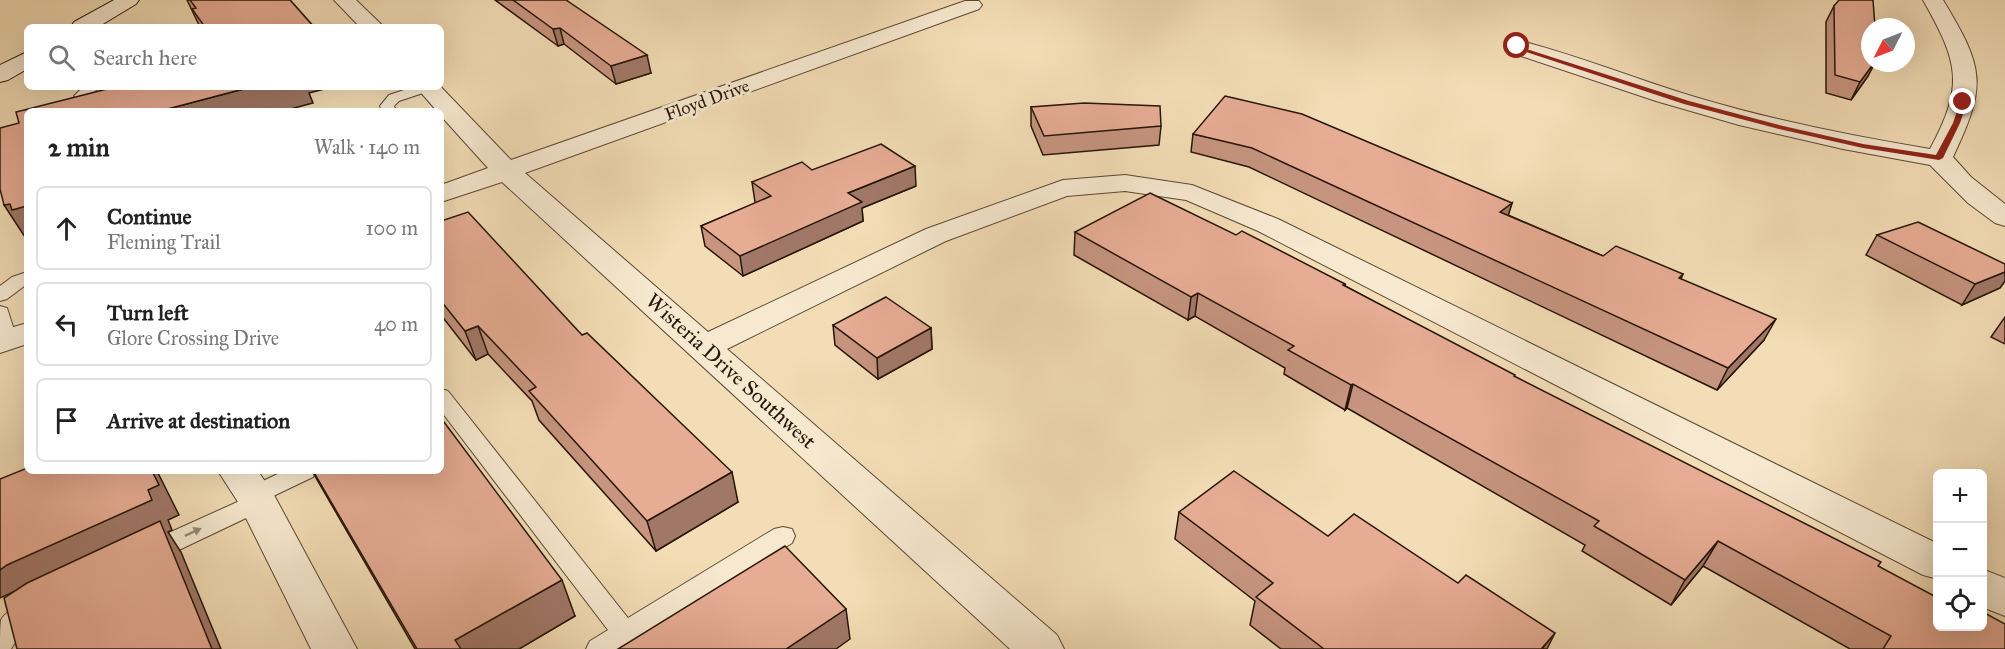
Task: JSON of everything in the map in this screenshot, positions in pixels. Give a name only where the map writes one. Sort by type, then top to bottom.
[{"type":"street","points":[[87,24],[129,0]]},
{"type":"street","points":[[344,0],[370,24]]},
{"type":"street","points":[[1934,0],[1948,25],[1965,74],[1966,84],[1957,123],[1939,158]]},
{"type":"street","name":"Floyd Drive","points":[[444,193],[972,5]]},
{"type":"street","points":[[1517,46],[1687,102],[1761,122],[1863,146],[1939,158],[1956,178],[2005,217]]},
{"type":"street","name":"Wisteria Drive Southwest","points":[[431,90],[507,172],[1041,649]]},
{"type":"street","points":[[704,346],[936,235],[1063,188],[1125,183],[1192,193],[1268,225],[1933,561]]},
{"type":"street","points":[[249,490],[334,649]]},
{"type":"street","points":[[1987,588],[2005,598]]},
{"type":"lane","points":[[387,108],[394,98],[419,90]]},
{"type":"lane","points":[[82,95],[117,97]]},
{"type":"lane","points":[[0,295],[24,280]]},
{"type":"lane","points":[[444,404],[625,633]]},
{"type":"lane","points":[[129,563],[249,490],[296,474]]},
{"type":"lane","points":[[599,649],[783,536]]},
{"type":"lane","points":[[0,644],[12,625],[53,598]]},
{"type":"building","points":[[190,0],[290,0],[311,24],[203,24],[192,9],[196,8]]},
{"type":"building","points":[[513,0],[566,0],[647,55],[611,66],[560,28],[553,29]]},
{"type":"building","points":[[1839,0],[1873,0],[1874,18],[1861,18],[1861,72],[1867,72],[1860,82],[1835,75],[1834,6]]},
{"type":"building","points":[[103,90],[240,90],[171,108],[32,108]]},
{"type":"building","points":[[1225,96],[1302,114],[1512,203],[1500,212],[1603,256],[1616,246],[1683,274],[1679,278],[1776,319],[1728,368],[1252,148],[1193,134]]},
{"type":"building","points":[[1084,103],[1160,106],[1161,126],[1044,136],[1031,107]]},
{"type":"building","points":[[24,110],[24,207],[12,210],[10,204],[4,205],[0,189],[0,128],[19,123],[16,112]]},
{"type":"building","points":[[881,144],[915,166],[848,193],[862,202],[740,256],[701,226],[771,196],[752,182],[802,162],[812,170]]},
{"type":"building","points":[[1150,193],[1236,235],[1242,231],[1514,376],[1881,562],[1878,566],[1933,595],[1933,631],[1987,631],[1987,614],[2005,624],[2005,649],[1883,649],[1891,636],[1718,541],[1685,580],[1594,526],[1599,521],[1288,350],[1294,346],[1198,293],[1191,297],[1075,232]]},
{"type":"building","points":[[468,212],[582,335],[587,333],[732,472],[647,521],[529,391],[536,387],[478,326],[465,331],[444,305],[444,220]]},
{"type":"building","points":[[1918,222],[2005,264],[2005,272],[1975,284],[1877,235]]},
{"type":"building","points":[[886,297],[931,328],[877,358],[833,325]]},
{"type":"building","points":[[444,422],[562,580],[455,640],[461,649],[417,649],[315,474],[444,474]]},
{"type":"building","points":[[24,469],[24,474],[154,474],[159,485],[148,490],[152,500],[0,570],[0,479]]},
{"type":"building","points":[[1234,471],[1328,536],[1354,514],[1458,583],[1466,575],[1555,633],[1542,648],[1544,649],[1324,649],[1256,597],[1273,583],[1179,512]]},
{"type":"building","points":[[160,521],[212,649],[17,649],[4,598],[27,583]]},
{"type":"building","points":[[785,546],[846,609],[786,649],[618,649]]},
{"type":"route","points":[[1517,46],[1687,102],[1782,128],[1863,146],[1939,158],[1957,123],[1963,102]]}]
